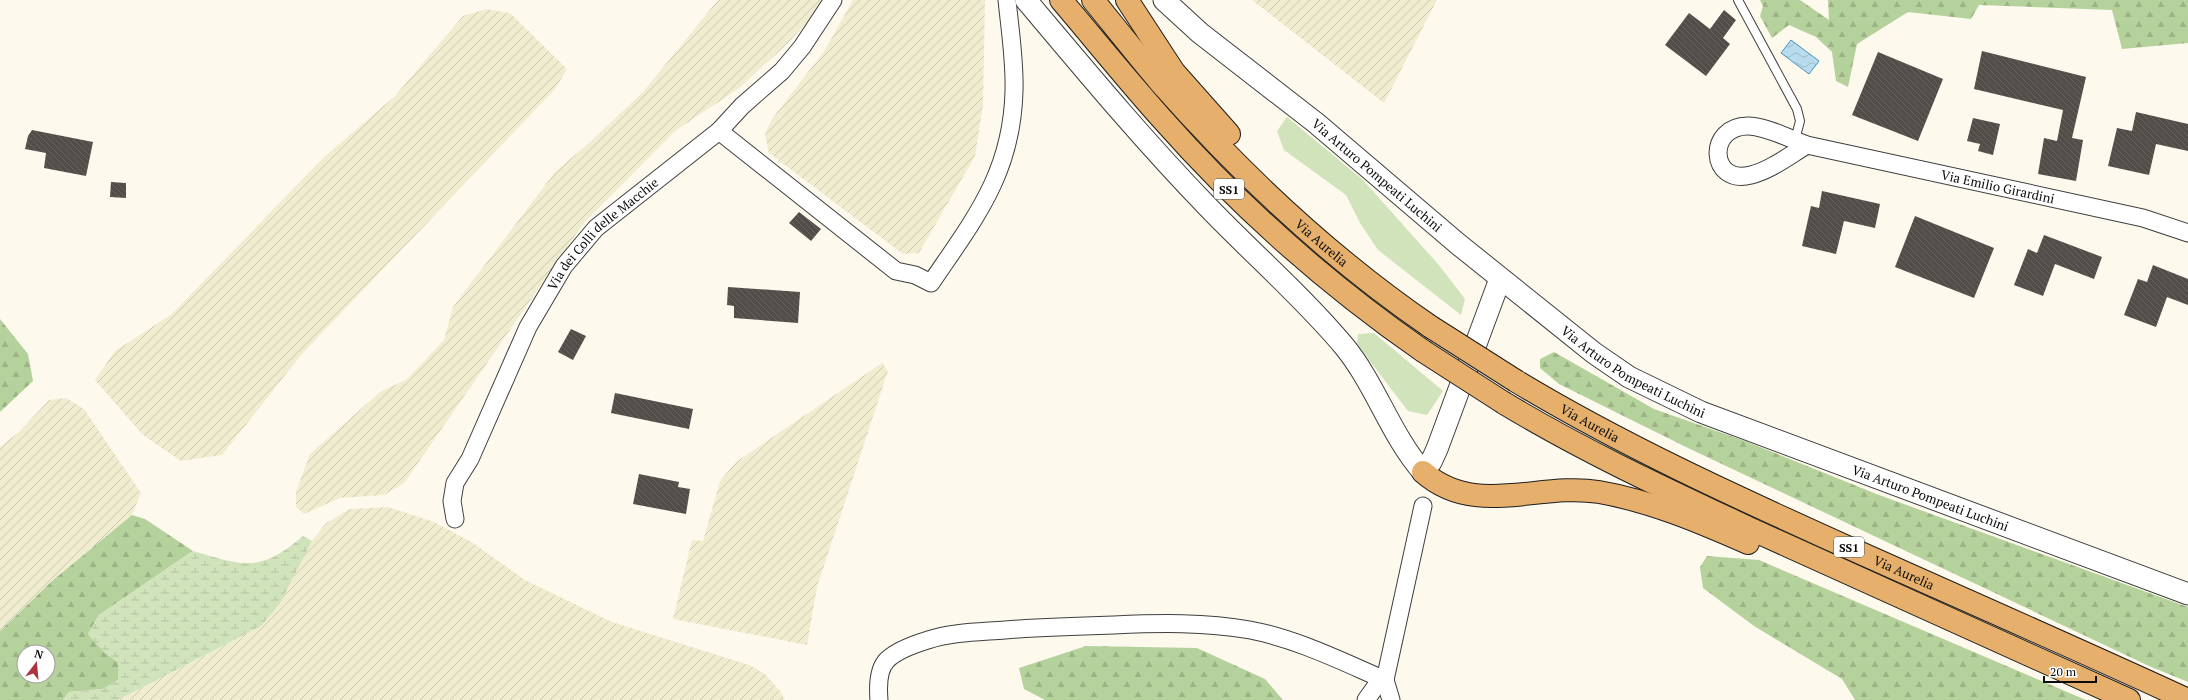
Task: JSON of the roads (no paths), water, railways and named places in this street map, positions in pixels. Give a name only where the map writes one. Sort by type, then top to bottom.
[{"type":"highway","name":"Via Aurelia","points":[[1061,0],[1163,121],[1248,208],[1323,274],[1423,351],[1504,403],[1580,446],[1667,489],[2129,700]]},
{"type":"highway","name":"Via Aurelia","points":[[1093,0],[1160,82],[1230,157],[1315,238],[1381,292],[1431,328],[1516,381],[1605,432],[1673,467],[1762,509],[2188,700]]},
{"type":"highway","points":[[1127,0],[1161,54],[1183,83],[1277,188],[1315,238]]},
{"type":"highway","points":[[1423,472],[1441,486],[1471,495],[1497,496],[1572,489],[1601,492],[1649,504],[1696,521],[1858,589],[1996,640]]},
{"type":"street","name":"Via dei Colli delle Macchie","points":[[455,519],[452,502],[456,483],[470,459],[528,327],[564,266],[596,228],[719,131],[742,106],[792,59],[833,0]]},
{"type":"street","points":[[719,131],[896,271],[915,275],[931,283],[981,210],[1001,169],[1010,134],[1014,90],[1007,0]]},
{"type":"street","points":[[1026,0],[1157,154],[1313,312],[1344,347],[1369,383],[1405,450],[1423,472],[1431,462],[1437,449],[1500,279]]},
{"type":"street","name":"Via Arturo Pompeati Luchini","points":[[1164,0],[1200,32],[1322,128],[1500,279],[1613,367],[1680,403],[2188,594]]},
{"type":"street","name":"Via Emilio Girardini","points":[[1801,143],[2149,220],[2188,233]]},
{"type":"street","points":[[1390,700],[1385,680],[1423,506]]},
{"type":"street","points":[[879,700],[878,688],[882,667],[887,660],[897,652],[928,640],[965,634],[1068,626],[1180,624],[1248,630],[1306,646],[1385,680]]},
{"type":"street","points":[[1366,700],[1376,686],[1385,680]]},
{"type":"lane","points":[[1738,0],[1797,109],[1800,122],[1801,143]]},
{"type":"water","points":[[1791,40],[1819,61],[1809,74],[1781,53]]}]
